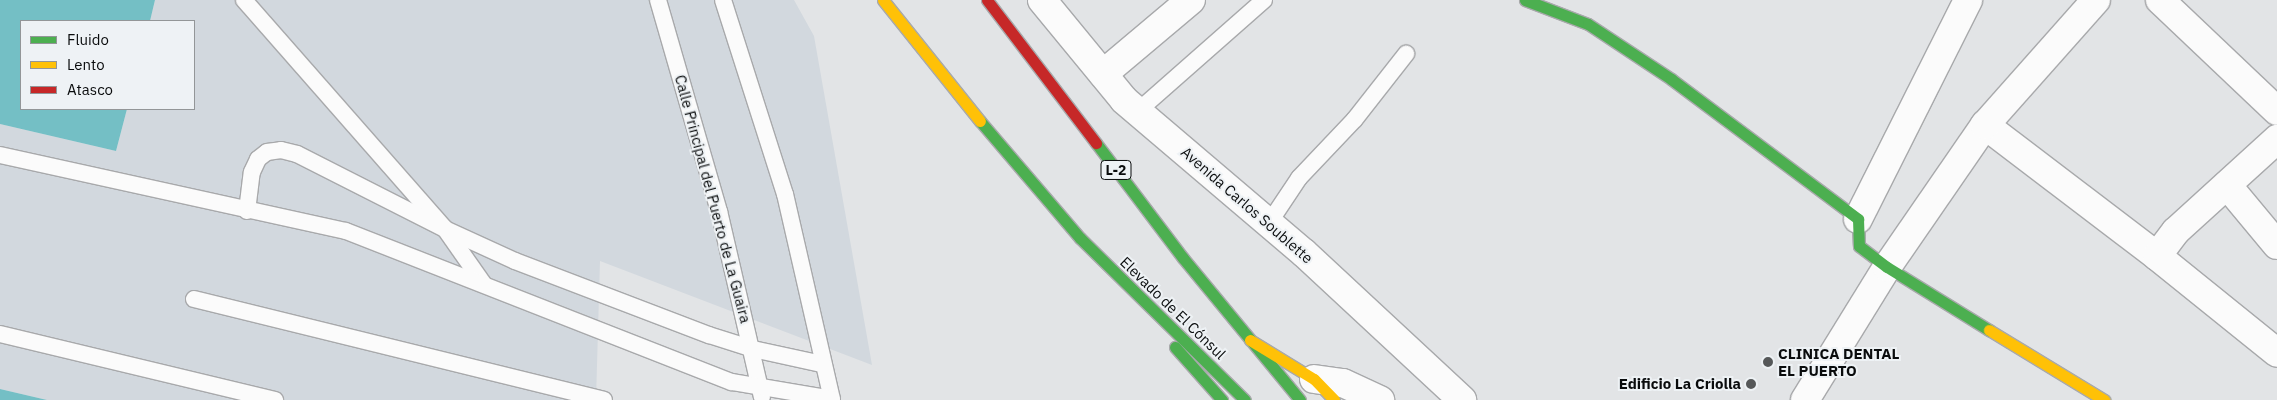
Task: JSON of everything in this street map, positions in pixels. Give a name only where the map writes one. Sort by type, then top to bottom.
[{"type":"main road","points":[[883,0],[1000,146],[1222,400]]},
{"type":"main road","name":"L-2","points":[[987,0],[1246,338],[1307,389],[1334,400]]},
{"type":"main road","points":[[1525,0],[1588,24],[1671,79],[1858,219],[1859,246],[1887,267],[2104,400]]},
{"type":"main road","name":"Elevado de El Cónsul","points":[[1080,238],[1245,400]]},
{"type":"main road","name":"Elevado de El Cónsul","points":[[1246,338],[1307,389]]},
{"type":"street","name":"Avenida Carlos Soublette","points":[[1042,0],[1103,74],[1138,111],[1269,223],[1462,400]]},
{"type":"street","points":[[1103,74],[1192,0]]},
{"type":"street","points":[[1858,219],[1968,0]]},
{"type":"street","points":[[1805,400],[1887,267],[1985,125],[2096,0]]},
{"type":"street","points":[[2160,0],[2277,110]]},
{"type":"street","points":[[1985,125],[2157,256],[2277,353]]},
{"type":"street","points":[[2157,256],[2176,231],[2277,139]]},
{"type":"street","points":[[2227,185],[2277,245]]},
{"type":"street","points":[[1307,389],[1343,383],[1380,400]]},
{"type":"lane","points":[[244,0],[445,229],[483,283]]},
{"type":"lane","name":"Calle Principal del Puerto de La Guaira","points":[[658,0],[719,211],[753,349],[762,394]]},
{"type":"lane","points":[[0,154],[346,231],[483,283],[762,394],[832,399],[822,364],[785,194],[723,0]]},
{"type":"lane","points":[[1138,111],[1264,0]]},
{"type":"lane","points":[[1269,223],[1299,178],[1355,119],[1406,54]]},
{"type":"lane","points":[[247,210],[252,172],[258,159],[267,152],[281,150],[298,154],[445,229],[515,261],[753,349],[822,364]]},
{"type":"lane","points":[[194,298],[604,400]]},
{"type":"lane","points":[[0,334],[275,400]]},
{"type":"shaded area","points":[[155,0],[794,0],[814,36],[872,365],[600,261],[596,400],[47,400],[0,389],[0,124],[116,151],[127,110],[195,110],[195,20],[150,20]]},
{"type":"water","points":[[0,0],[155,0],[150,20],[20,20],[20,110],[127,110],[116,151],[0,124]]},
{"type":"water","points":[[0,389],[47,400],[0,400]]},
{"type":"traffic: fast","points":[[1525,0],[1588,24],[1671,79],[1858,219],[1859,246],[1887,267],[1989,330]]},
{"type":"traffic: fast","points":[[980,121],[1080,238],[1245,400]]},
{"type":"traffic: fast","points":[[1096,143],[1183,258],[1300,400]]},
{"type":"traffic: fast","points":[[1175,347],[1222,400]]},
{"type":"traffic: slow","points":[[883,0],[980,121]]},
{"type":"traffic: slow","points":[[1989,330],[2104,400]]},
{"type":"traffic: slow","points":[[1250,340],[1314,379],[1334,400]]},
{"type":"traffic: jam","points":[[987,0],[1096,143]]},
{"type":"place","name":"CLINICA DENTAL EL PUERTO","points":[[1768,362]]},
{"type":"place","name":"Edificio La Criolla","points":[[1751,384]]}]
